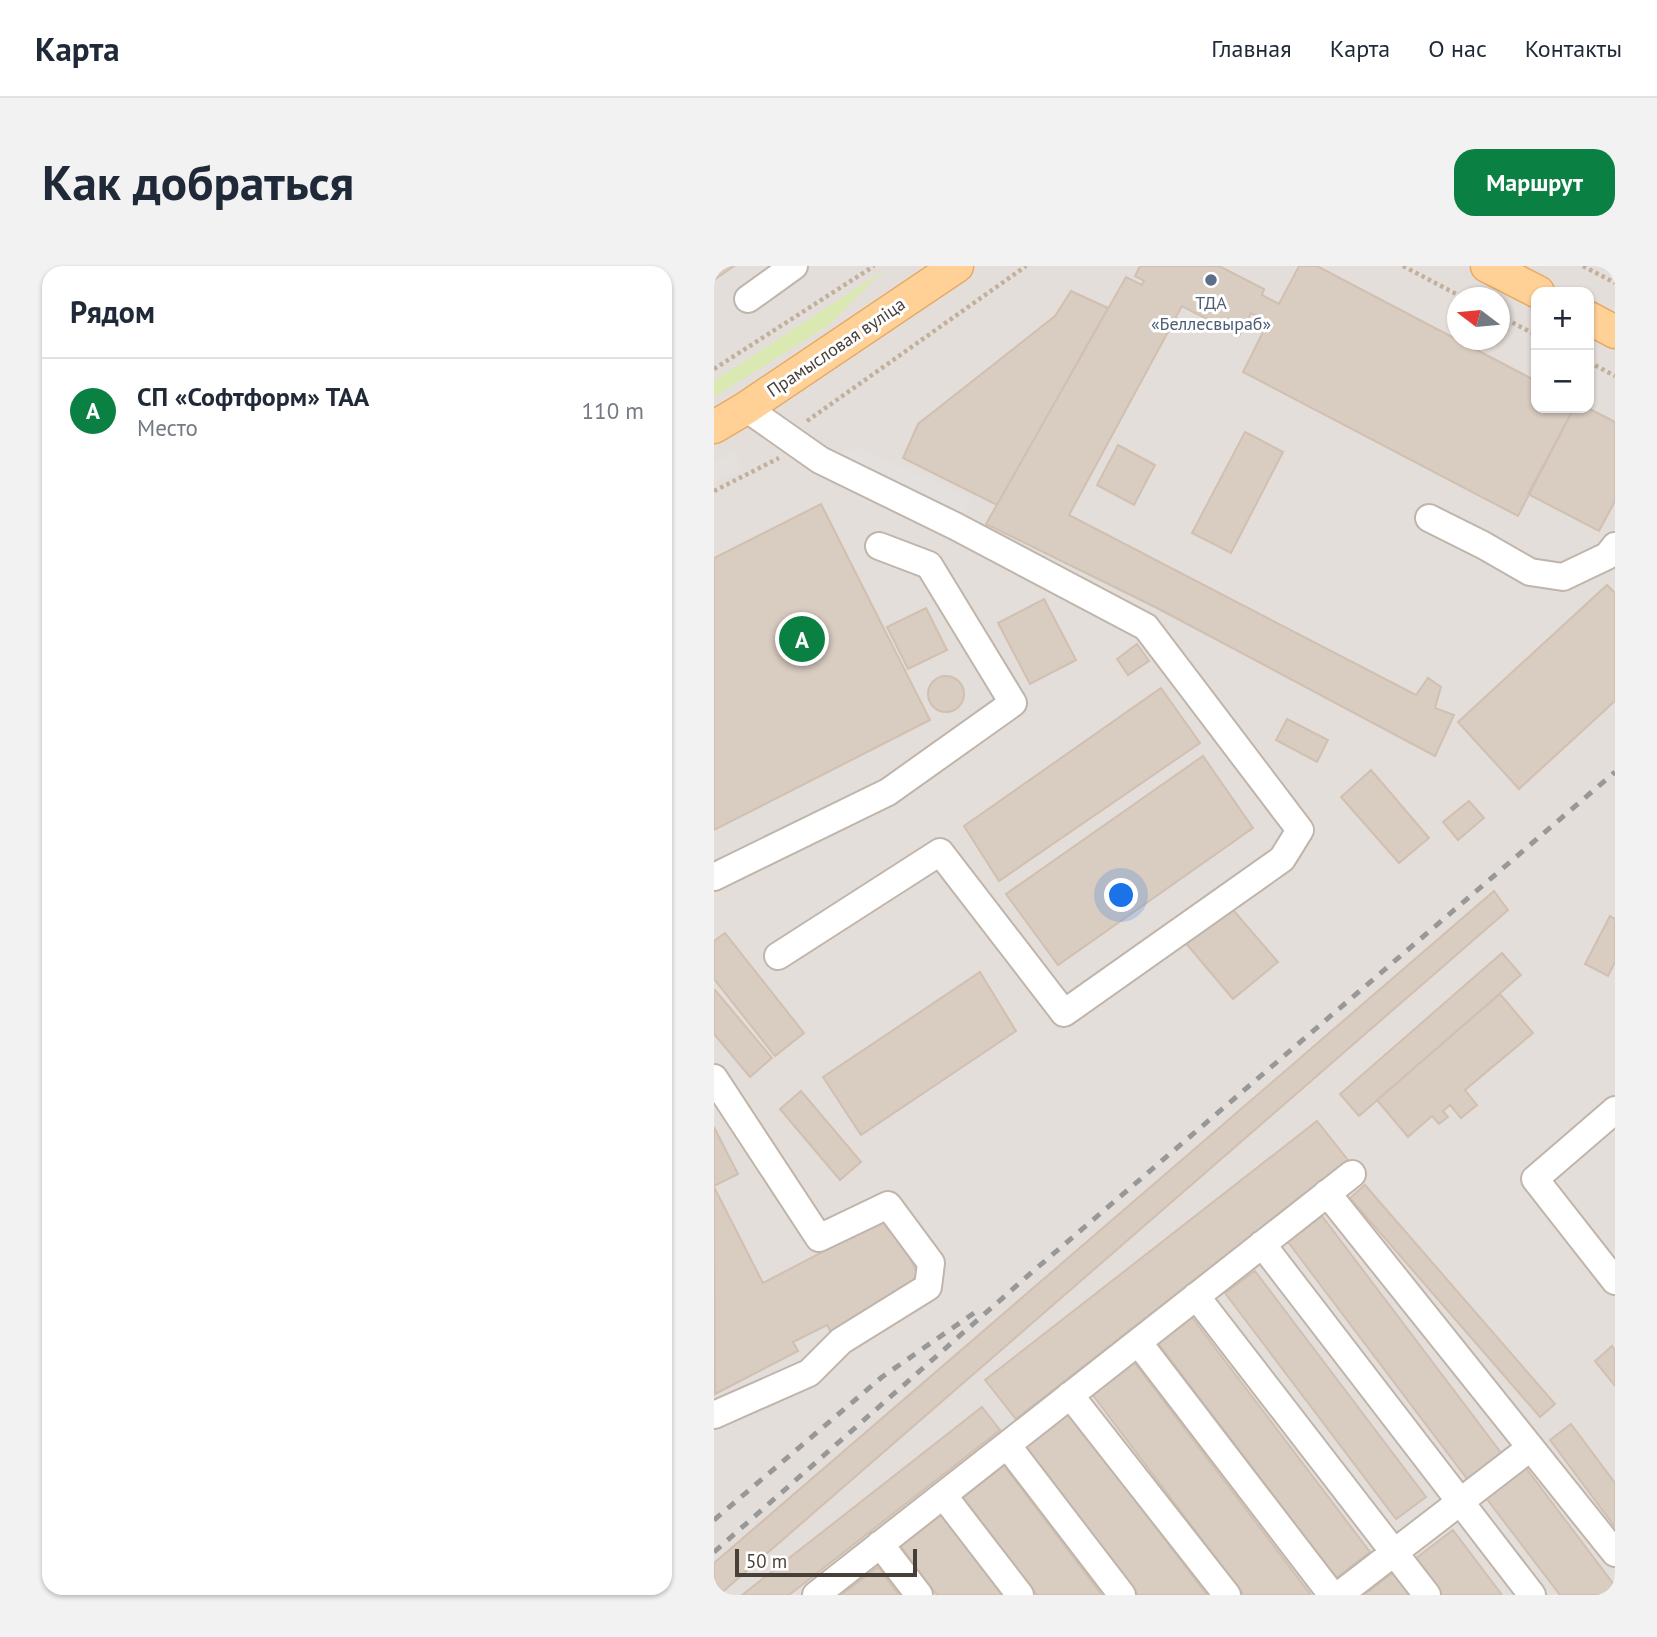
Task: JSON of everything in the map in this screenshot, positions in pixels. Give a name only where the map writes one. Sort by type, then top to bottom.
[{"type":"main road","name":"Прамысловая вуліца","points":[[714,426],[746,408],[957,266]]},
{"type":"main road","points":[[1487,266],[1531,288]]},
{"type":"main road","points":[[1594,321],[1615,332]]},
{"type":"lane","points":[[748,299],[794,266]]},
{"type":"lane","points":[[746,408],[820,460],[955,526],[1146,627],[1300,830],[1282,859],[1064,1013],[940,852],[778,956]]},
{"type":"lane","points":[[1429,518],[1530,572],[1552,576],[1563,577],[1607,556],[1615,546]]},
{"type":"lane","points":[[714,877],[888,792],[1013,703],[929,565],[878,546]]},
{"type":"lane","points":[[714,1078],[819,1238],[888,1205],[931,1263],[928,1287],[841,1341],[809,1373],[714,1415]]},
{"type":"lane","points":[[1615,1110],[1535,1179],[1615,1282]]},
{"type":"lane","points":[[819,1594],[1352,1174]]},
{"type":"lane","points":[[1327,1193],[1615,1552]]},
{"type":"lane","points":[[1262,1244],[1532,1595]]},
{"type":"lane","points":[[1196,1296],[1427,1595]]},
{"type":"lane","points":[[1138,1342],[1332,1595]]},
{"type":"lane","points":[[1070,1395],[1227,1595]]},
{"type":"lane","points":[[1007,1445],[1122,1595]]},
{"type":"lane","points":[[1339,1595],[1530,1448]]},
{"type":"lane","points":[[943,1495],[1020,1595]]},
{"type":"lane","points":[[880,1545],[919,1595]]},
{"type":"path","points":[[714,369],[874,266]]},
{"type":"path","points":[[714,491],[778,459],[810,418],[1026,266]]},
{"type":"path","points":[[1403,266],[1447,289]]},
{"type":"path","points":[[1583,266],[1615,283]]},
{"type":"path","points":[[1510,321],[1531,332]]},
{"type":"path","points":[[1594,365],[1615,376]]},
{"type":"shaded area","points":[[714,266],[1615,266],[1615,1595],[714,1595]]},
{"type":"shaded area","points":[[859,447],[972,499],[959,521],[836,456]]},
{"type":"shaded area","points":[[734,452],[742,469],[714,483],[714,462]]},
{"type":"green space","points":[[883,271],[829,325],[714,397],[714,381]]},
{"type":"building","points":[[714,266],[734,266],[714,280]]},
{"type":"building","points":[[1140,266],[1219,266],[1264,289],[1262,295],[1279,304],[1299,266],[1317,266],[1447,334],[1447,350],[1477,350],[1531,378],[1531,413],[1571,413],[1518,516],[1243,372],[1268,322],[1251,313],[1239,336],[1182,306],[1069,515],[1416,695],[1428,678],[1441,687],[1435,708],[1454,715],[1435,756],[1157,608],[986,524],[1126,277],[1142,285],[1144,281],[1135,276]]},
{"type":"building","points":[[1071,291],[1108,308],[997,505],[903,458],[918,424],[1055,316]]},
{"type":"building","points":[[1594,411],[1615,422],[1615,501],[1599,531],[1528,494],[1571,413]]},
{"type":"building","points":[[1245,432],[1283,452],[1231,553],[1192,533]]},
{"type":"building","points":[[1118,445],[1155,465],[1134,505],[1097,485]]},
{"type":"building","points":[[821,504],[930,720],[714,830],[714,558]]},
{"type":"building","points":[[1607,585],[1615,593],[1615,701],[1519,789],[1458,722]]},
{"type":"building","points":[[1044,599],[1076,660],[1030,684],[998,623]]},
{"type":"building","points":[[926,608],[947,650],[908,669],[887,627]]},
{"type":"building","points":[[1137,644],[1149,661],[1128,675],[1117,659]]},
{"type":"building","points":[[946,676],[959,681],[964,694],[959,707],[946,712],[933,707],[928,694],[933,681]]},
{"type":"building","points":[[1161,688],[1200,743],[999,881],[964,826]]},
{"type":"building","points":[[1287,719],[1328,740],[1317,762],[1276,740]]},
{"type":"building","points":[[1203,756],[1253,828],[1058,965],[1006,894]]},
{"type":"building","points":[[1371,770],[1429,838],[1399,863],[1341,797]]},
{"type":"building","points":[[1469,801],[1484,818],[1458,840],[1443,822]]},
{"type":"building","points":[[1494,891],[1508,910],[719,1595],[714,1595],[714,1563]]},
{"type":"building","points":[[1227,903],[1278,962],[1233,999],[1184,941]]},
{"type":"building","points":[[1610,916],[1615,919],[1615,962],[1608,976],[1585,964]]},
{"type":"building","points":[[725,933],[804,1033],[775,1056],[714,979],[714,941]]},
{"type":"building","points":[[1502,953],[1521,975],[1359,1116],[1340,1094]]},
{"type":"building","points":[[980,972],[1016,1031],[861,1135],[823,1077]]},
{"type":"building","points":[[715,990],[772,1058],[750,1077],[714,1034]]},
{"type":"building","points":[[1500,994],[1533,1033],[1465,1090],[1477,1105],[1461,1118],[1450,1105],[1443,1111],[1448,1117],[1439,1124],[1432,1116],[1408,1137],[1377,1100]]},
{"type":"building","points":[[801,1091],[861,1162],[840,1180],[780,1109]]},
{"type":"building","points":[[1317,1121],[1348,1160],[1016,1419],[985,1380]]},
{"type":"building","points":[[714,1127],[738,1174],[714,1186]]},
{"type":"building","points":[[1365,1185],[1555,1404],[1540,1417],[1350,1198]]},
{"type":"building","points":[[714,1187],[763,1283],[889,1217],[923,1284],[831,1332],[827,1325],[793,1342],[798,1351],[715,1394]]},
{"type":"building","points":[[1322,1216],[1502,1454],[1468,1480],[1288,1242]]},
{"type":"building","points":[[1255,1271],[1426,1497],[1396,1519],[1225,1293]]},
{"type":"building","points":[[1191,1316],[1370,1552],[1336,1578],[1157,1342]]},
{"type":"building","points":[[1612,1346],[1615,1350],[1615,1386],[1595,1361]]},
{"type":"building","points":[[1131,1358],[1311,1595],[1244,1595],[1089,1390]]},
{"type":"building","points":[[982,1407],[1000,1430],[789,1595],[742,1595]]},
{"type":"building","points":[[1069,1412],[1207,1595],[1138,1595],[1025,1445]]},
{"type":"building","points":[[1571,1424],[1615,1483],[1615,1527],[1550,1440]]},
{"type":"building","points":[[1003,1464],[1102,1595],[1037,1595],[961,1495]]},
{"type":"building","points":[[1526,1468],[1615,1586],[1615,1595],[1560,1595],[1486,1498]]},
{"type":"building","points":[[940,1513],[1002,1595],[937,1595],[899,1544]]},
{"type":"building","points":[[1453,1530],[1502,1595],[1442,1595],[1415,1559]]},
{"type":"building","points":[[878,1567],[899,1595],[841,1595]]},
{"type":"building","points":[[1395,1571],[1413,1595],[1364,1595]]},
{"type":"railway","points":[[714,1552],[1031,1273],[1615,772]]},
{"type":"railway","points":[[714,1520],[882,1377],[974,1313]]},
{"type":"place","name":"ТДА «Беллесвыраб»","points":[[1211,280]]},
{"type":"place","name":"СП «Софтформ» ТАА","points":[[802,639]]}]
